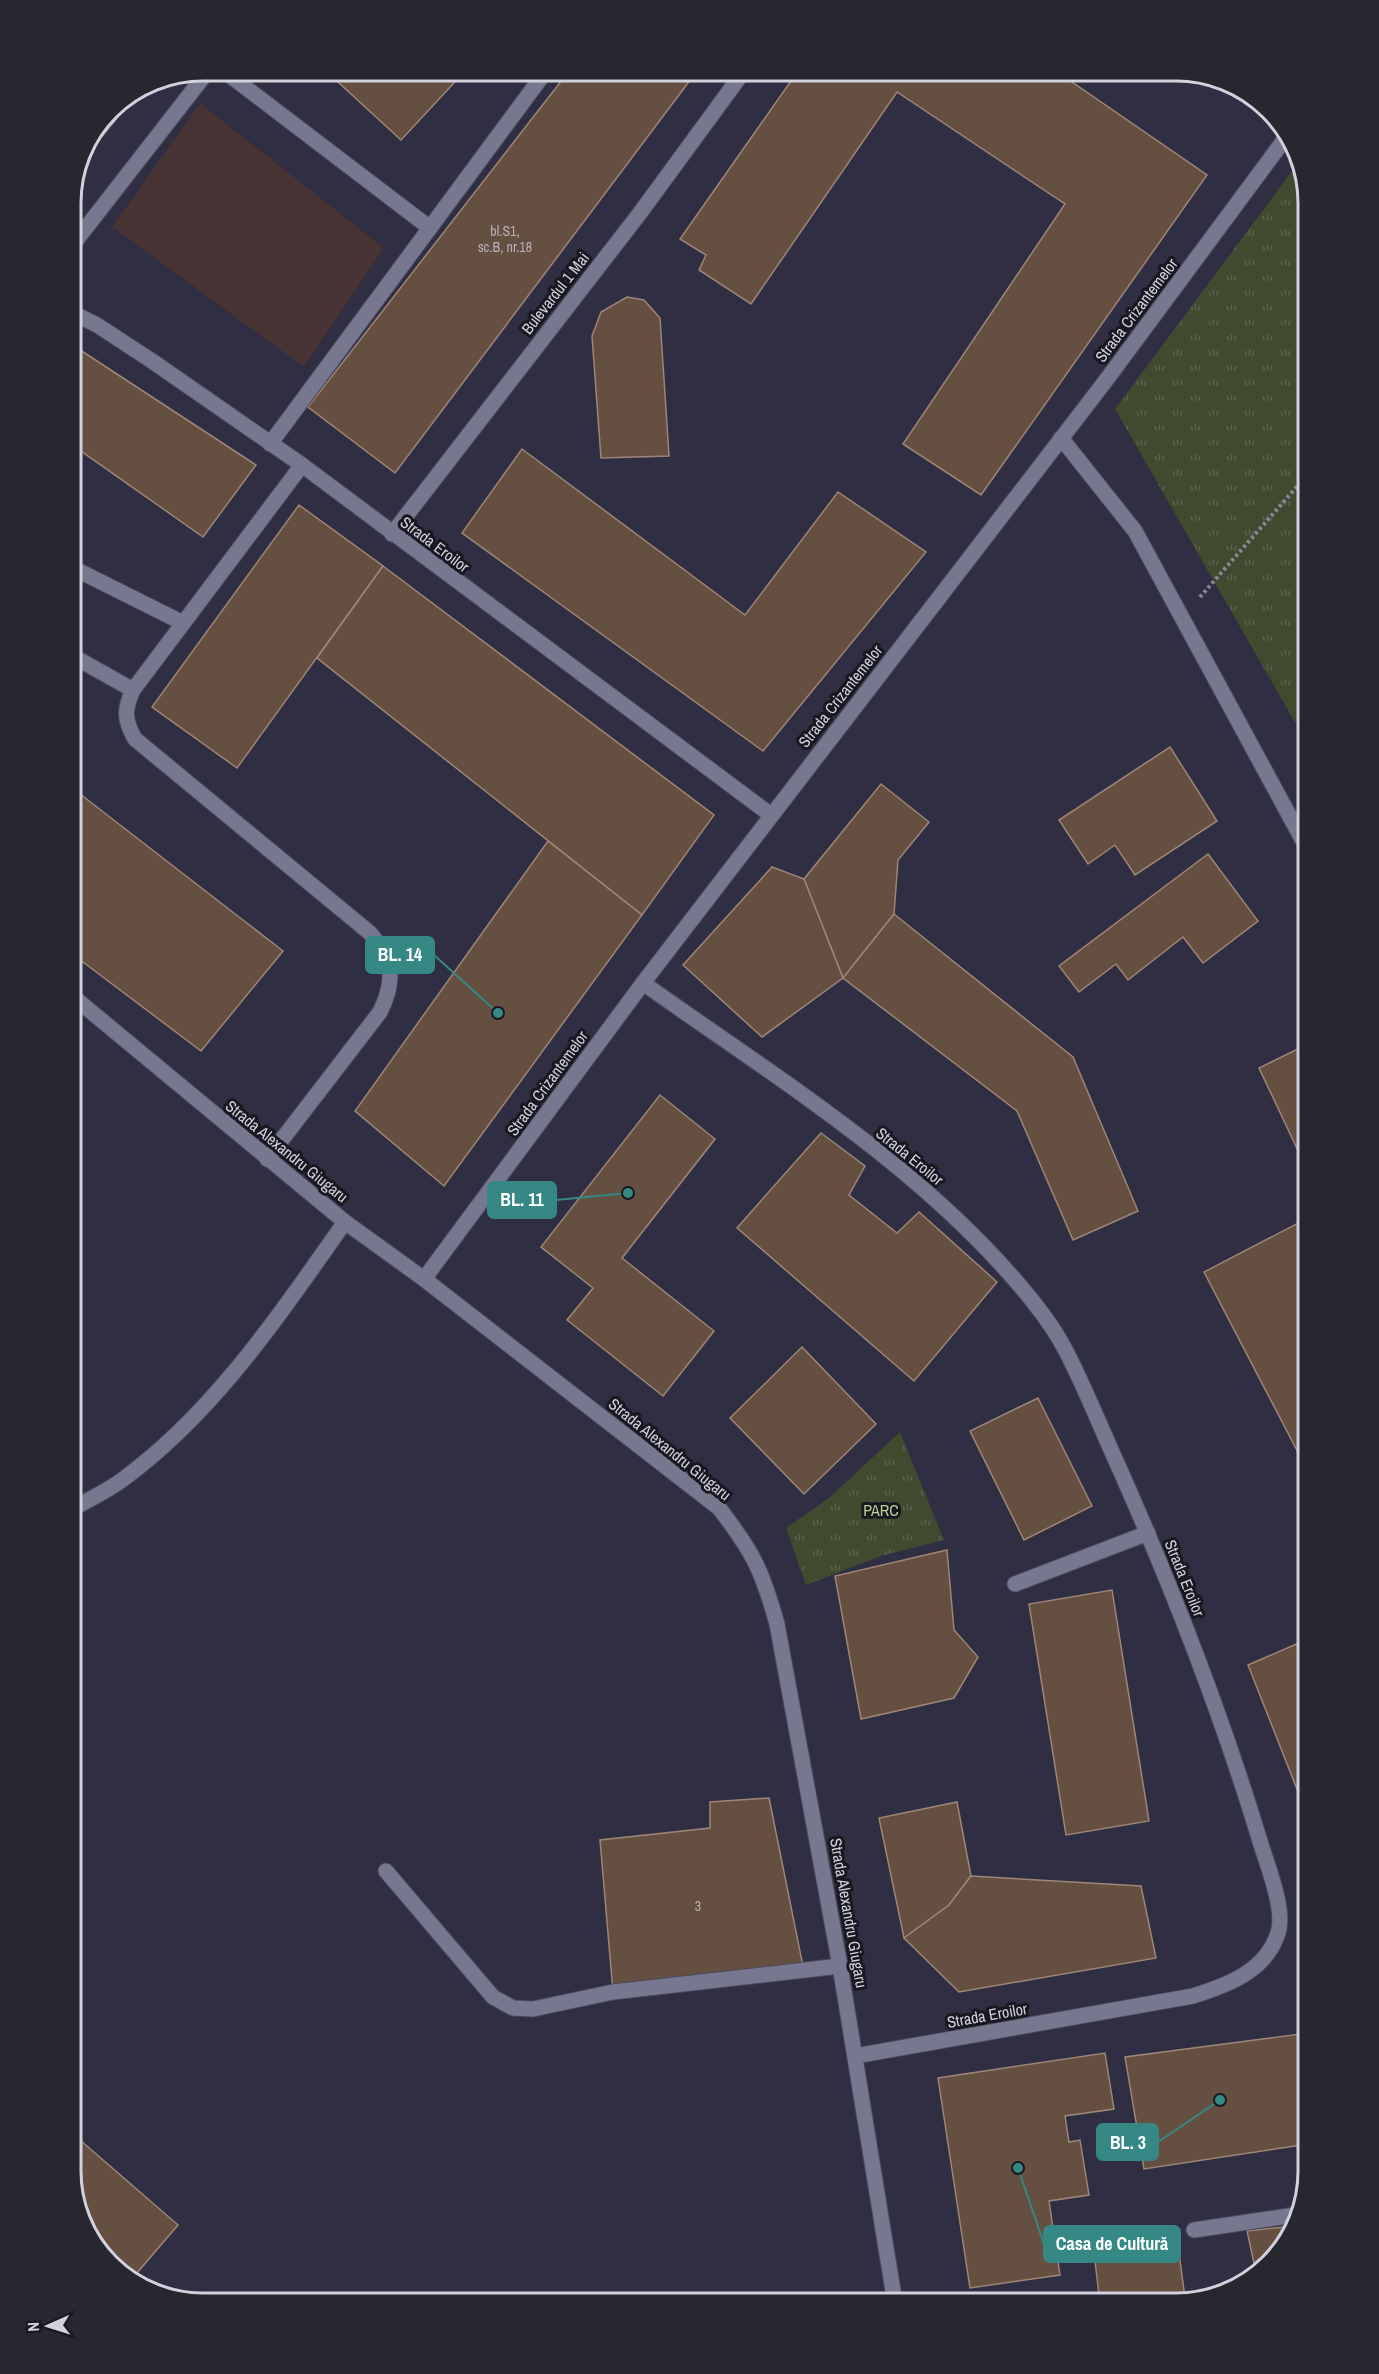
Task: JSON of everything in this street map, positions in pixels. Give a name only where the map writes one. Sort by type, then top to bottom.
[{"type":"street","points":[[81,234],[199,81]]},
{"type":"street","points":[[238,81],[429,228]]},
{"type":"street","points":[[270,444],[539,81]]},
{"type":"street","name":"Bulevardul 1 Mai","points":[[392,534],[640,213],[737,81]]},
{"type":"street","name":"Strada Crizantemelor","points":[[424,1279],[643,983],[1061,438],[1282,143]]},
{"type":"street","name":"Strada Eroilor","points":[[81,318],[133,349],[302,465],[771,816]]},
{"type":"street","points":[[1061,438],[1135,531],[1298,832]]},
{"type":"street","points":[[267,1159],[380,1012],[390,992],[391,970],[385,951],[370,933],[135,739],[126,723],[125,706],[133,690],[302,465]]},
{"type":"street","points":[[81,572],[183,623]]},
{"type":"street","points":[[81,660],[133,690]]},
{"type":"street","name":"Strada Eroilor","points":[[643,983],[877,1150],[959,1220],[1032,1300],[1066,1351],[1148,1533],[1235,1757],[1273,1884],[1280,1929],[1269,1953],[1252,1970],[1222,1987],[1193,1996],[855,2056]]},
{"type":"street","name":"Strada Alexandru Giugaru","points":[[81,1003],[345,1222],[424,1279],[718,1508],[747,1545],[764,1577],[777,1624],[840,1966],[893,2293]]},
{"type":"street","points":[[81,1504],[120,1482],[161,1449],[217,1392],[264,1335],[345,1222]]},
{"type":"street","points":[[1015,1584],[1148,1533]]},
{"type":"street","points":[[386,1870],[493,1997],[513,2008],[532,2009],[613,1992],[840,1966]]},
{"type":"street","points":[[1194,2230],[1290,2216]]},
{"type":"path","points":[[1181,617],[1298,485]]},
{"type":"shaded area","points":[[200,103],[384,248],[304,367],[112,227]]},
{"type":"green space","points":[[1293,169],[1298,203],[1298,728],[1115,409]]},
{"type":"green space","name":"PARC","points":[[900,1432],[944,1540],[881,1556],[806,1585],[786,1528],[829,1498]]},
{"type":"building","points":[[337,81],[456,81],[401,140]]},
{"type":"building","points":[[561,81],[689,81],[395,473],[308,407]]},
{"type":"building","points":[[791,81],[1071,81],[1207,175],[981,495],[903,444],[1065,204],[897,92],[751,304],[699,270],[706,255],[680,239]]},
{"type":"building","points":[[121,114],[96,143],[111,122]]},
{"type":"building","points":[[627,297],[644,300],[660,318],[669,456],[601,458],[592,336],[601,312]]},
{"type":"building","points":[[81,351],[256,465],[203,537],[81,451]]},
{"type":"building","points":[[522,449],[745,615],[838,492],[926,552],[763,751],[462,533]]},
{"type":"building","points":[[299,505],[383,566],[237,768],[152,707]]},
{"type":"building","points":[[383,566],[714,815],[642,915],[317,658]]},
{"type":"building","points":[[1170,747],[1217,821],[1135,875],[1115,845],[1088,864],[1059,820]]},
{"type":"building","points":[[881,784],[929,822],[898,860],[894,914],[843,978],[804,879]]},
{"type":"building","points":[[81,795],[283,951],[201,1051],[81,961]]},
{"type":"building","points":[[548,841],[642,915],[444,1186],[355,1111]]},
{"type":"building","points":[[1208,854],[1258,921],[1203,963],[1183,937],[1128,980],[1116,964],[1079,992],[1059,966]]},
{"type":"building","points":[[772,867],[804,879],[843,978],[762,1037],[683,965]]},
{"type":"building","points":[[894,914],[1073,1057],[1138,1211],[1073,1240],[1017,1111],[843,978]]},
{"type":"building","points":[[1298,1049],[1298,1151],[1259,1068]]},
{"type":"building","points":[[660,1095],[715,1139],[622,1258],[714,1331],[663,1396],[567,1320],[593,1288],[541,1247]]},
{"type":"building","points":[[821,1133],[865,1166],[849,1195],[897,1233],[919,1212],[997,1282],[914,1381],[737,1228]]},
{"type":"building","points":[[1298,1223],[1298,1452],[1204,1272]]},
{"type":"building","points":[[802,1347],[876,1424],[804,1494],[730,1418]]},
{"type":"building","points":[[1038,1398],[1092,1506],[1024,1540],[970,1431]]},
{"type":"building","points":[[947,1550],[954,1630],[978,1657],[954,1698],[861,1719],[835,1576]]},
{"type":"building","points":[[1112,1590],[1149,1821],[1066,1835],[1029,1604]]},
{"type":"building","points":[[1298,1643],[1298,1792],[1248,1665]]},
{"type":"building","points":[[769,1798],[804,1971],[613,1992],[600,1840],[710,1828],[710,1802]]},
{"type":"building","points":[[957,1802],[971,1876],[949,1905],[904,1938],[879,1818]]},
{"type":"building","points":[[971,1876],[1141,1886],[1156,1958],[959,1992],[904,1938],[949,1905]]},
{"type":"building","points":[[1298,2034],[1298,2146],[1144,2169],[1125,2057]]},
{"type":"building","points":[[1105,2053],[1114,2109],[1065,2116],[1069,2142],[1080,2140],[1089,2195],[1049,2201],[1060,2275],[970,2288],[938,2078]]},
{"type":"building","points":[[81,2141],[178,2225],[137,2273],[122,2263],[102,2239],[87,2210],[81,2179]]},
{"type":"building","points":[[1284,2227],[1268,2252],[1254,2265],[1247,2231]]},
{"type":"building","points":[[1092,2236],[1177,2238],[1184,2292],[1099,2293]]},
{"type":"place","name":"BL. 14","points":[[498,1013]]},
{"type":"place","name":"BL. 11","points":[[628,1193]]},
{"type":"place","name":"BL. 3","points":[[1220,2100]]},
{"type":"place","name":"Casa de Cultură","points":[[1018,2168]]}]
